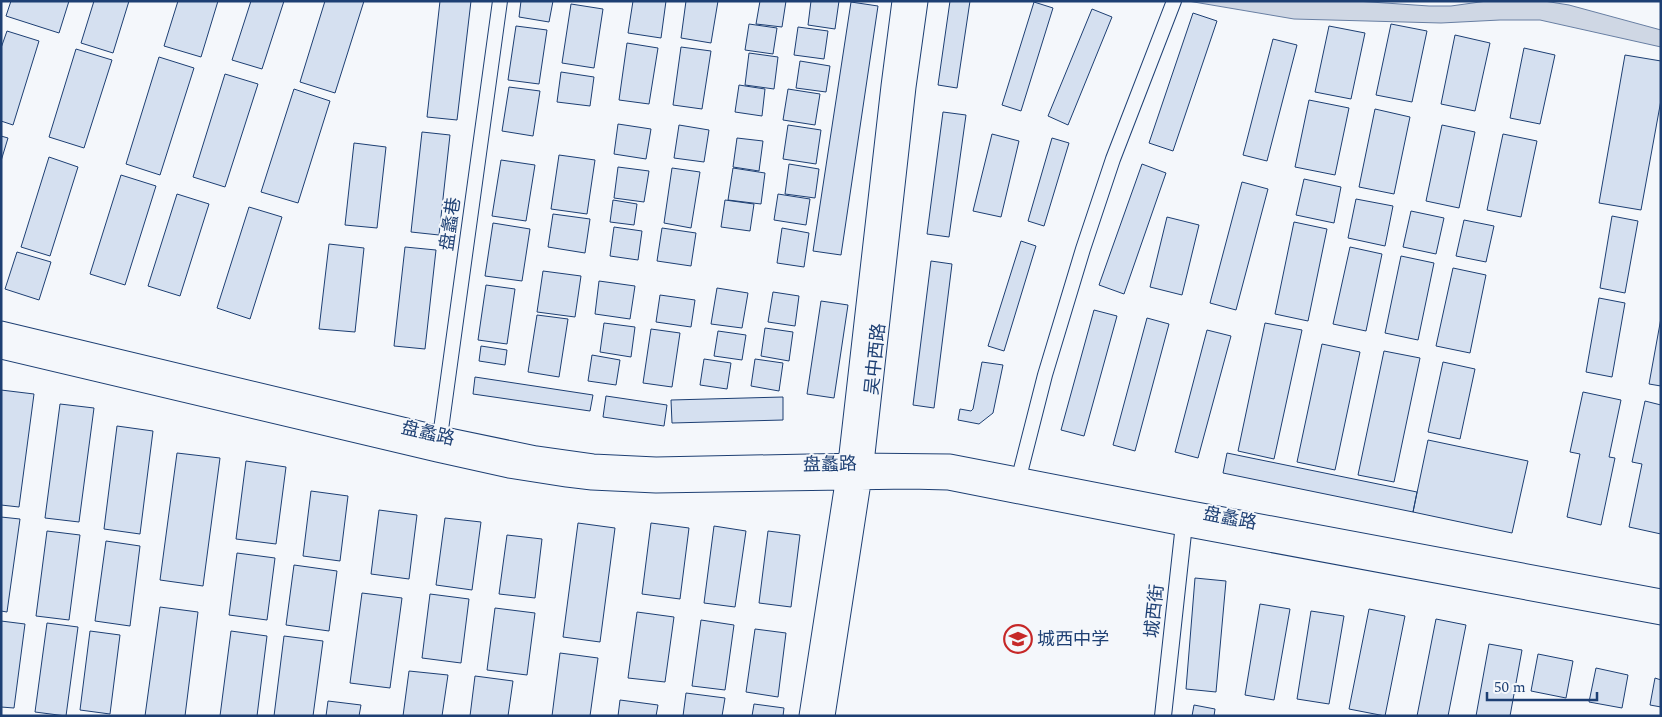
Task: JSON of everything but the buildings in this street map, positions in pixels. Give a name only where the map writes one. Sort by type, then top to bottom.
[{"type":"main road","name":"吴中西路","points":[[810,716],[855,471],[891,86],[902,1]]},
{"type":"main road","name":"吴中西路","points":[[825,716],[855,471],[918,1]]},
{"type":"main road","name":"盘蠡路","points":[[1,331],[439,444],[509,468],[592,480],[665,483],[855,471],[910,479],[1018,484],[1661,615]]},
{"type":"main road","name":"盘蠡路","points":[[1,349],[439,444]]},
{"type":"main road","name":"盘蠡路","points":[[1184,518],[1661,599]]},
{"type":"street","name":"盘蠡巷","points":[[439,444],[500,1]]},
{"type":"street","points":[[1018,484],[1044,375],[1083,249],[1113,159],[1173,4]]},
{"type":"street","name":"城西街","points":[[1163,716],[1184,518]]},
{"type":"shaded area","points":[[1188,1],[1356,1],[1451,6],[1487,1],[1544,1],[1569,5],[1661,30],[1661,47],[1540,20],[1441,23],[1294,19]]},
{"type":"place","name":"城西中学","points":[[1018,639]]}]
